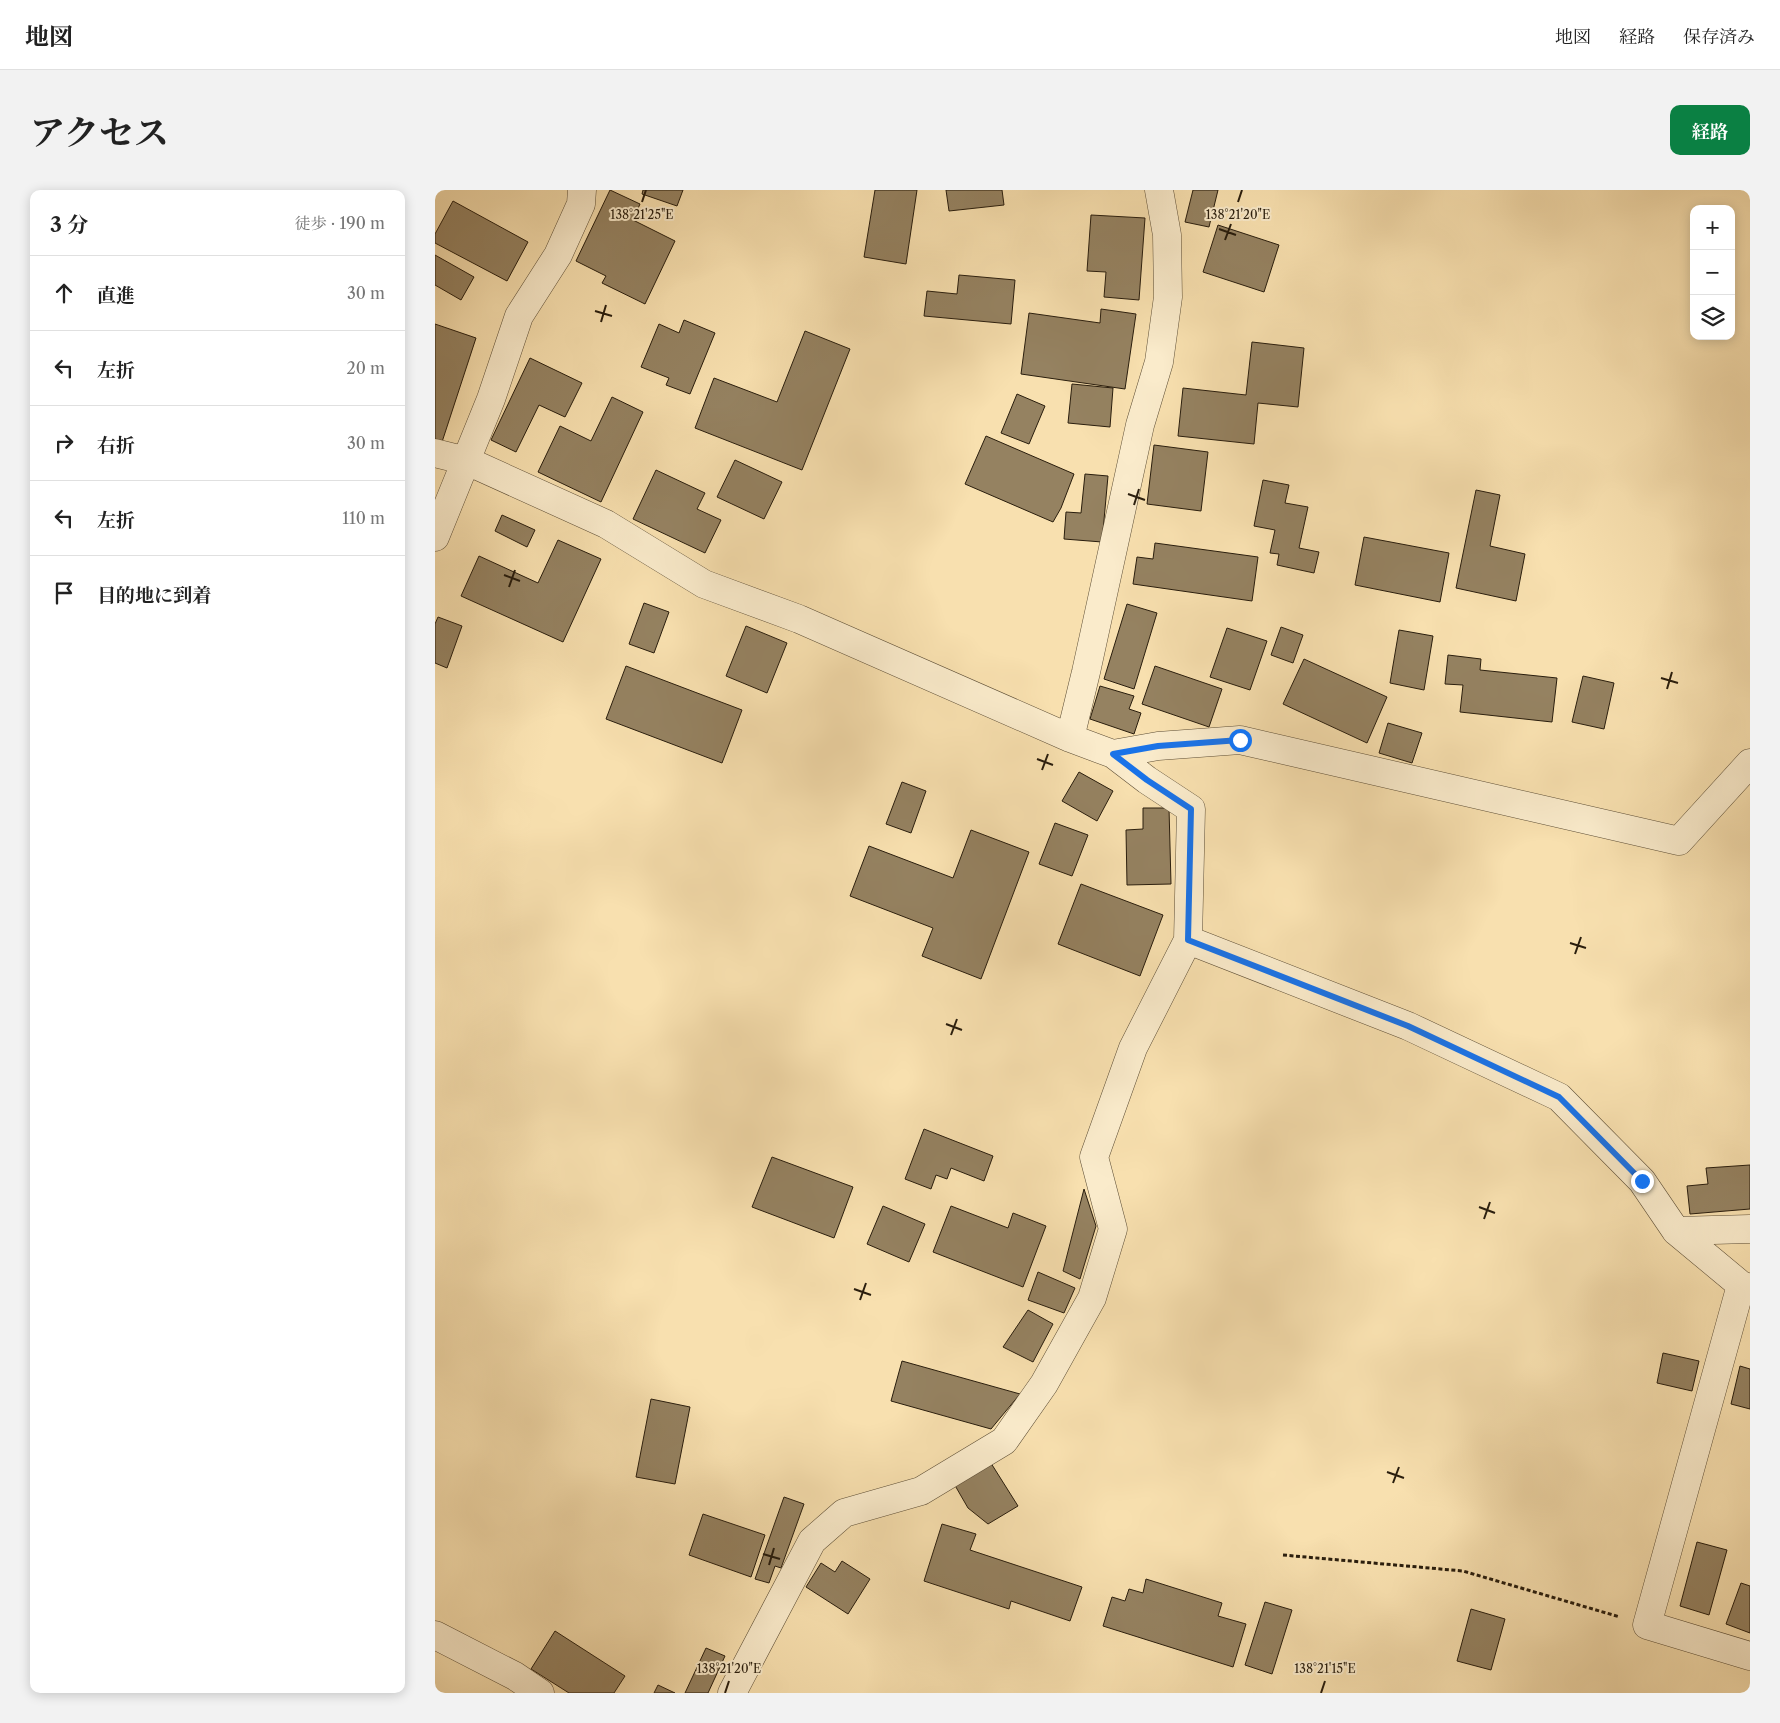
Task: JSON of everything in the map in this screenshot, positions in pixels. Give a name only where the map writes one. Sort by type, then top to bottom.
[{"type":"street","points":[[435,538],[491,400],[519,316],[558,256],[581,204],[582,190]]},
{"type":"street","points":[[1070,738],[1140,425],[1159,362],[1168,297],[1167,235],[1159,190]]},
{"type":"street","points":[[435,453],[467,461],[606,524],[704,584],[799,619],[1070,738],[1113,754],[1147,780],[1191,809],[1188,940],[1133,1048],[1094,1157],[1113,1228],[1092,1298],[1045,1384],[1004,1441],[921,1491],[844,1513],[812,1541],[732,1693]]},
{"type":"street","points":[[1113,754],[1158,746],[1240,740],[1679,841],[1750,763]]},
{"type":"street","points":[[1188,940],[1408,1026],[1559,1097],[1642,1181],[1676,1231],[1745,1286],[1647,1625],[1750,1656]]},
{"type":"street","points":[[1676,1231],[1750,1229]]},
{"type":"street","points":[[435,1635],[515,1676],[539,1693]]},
{"type":"path","points":[[1283,1554],[1463,1571],[1647,1625]]},
{"type":"building","points":[[610,190],[640,204],[633,220],[675,241],[645,304],[602,283],[606,276],[576,261]]},
{"type":"building","points":[[643,190],[683,190],[677,206],[642,194]]},
{"type":"building","points":[[875,190],[917,190],[906,264],[864,257]]},
{"type":"building","points":[[946,190],[1002,190],[1004,205],[949,211]]},
{"type":"building","points":[[1193,190],[1218,190],[1209,227],[1185,222]]},
{"type":"building","points":[[453,201],[528,242],[507,281],[435,243],[435,234]]},
{"type":"building","points":[[1091,215],[1145,218],[1139,300],[1104,297],[1106,272],[1087,271]]},
{"type":"building","points":[[1218,225],[1279,245],[1264,292],[1203,272]]},
{"type":"building","points":[[435,255],[474,277],[461,300],[435,285]]},
{"type":"building","points":[[959,275],[1015,280],[1011,324],[924,316],[927,291],[957,294]]},
{"type":"building","points":[[1101,309],[1136,314],[1125,389],[1021,374],[1029,313],[1100,323]]},
{"type":"building","points":[[684,320],[715,333],[690,394],[666,385],[669,378],[641,367],[659,324],[679,333]]},
{"type":"building","points":[[435,324],[476,338],[442,442],[435,439]]},
{"type":"building","points":[[805,331],[850,349],[802,470],[695,428],[714,378],[777,402]]},
{"type":"building","points":[[1252,342],[1304,348],[1298,407],[1258,403],[1254,444],[1178,436],[1183,388],[1246,395]]},
{"type":"building","points":[[530,358],[582,383],[565,417],[539,405],[516,452],[491,440]]},
{"type":"building","points":[[1072,384],[1113,388],[1110,427],[1068,423]]},
{"type":"building","points":[[1017,394],[1045,406],[1029,444],[1001,433]]},
{"type":"building","points":[[612,397],[643,412],[601,502],[538,472],[560,426],[591,441]]},
{"type":"building","points":[[986,436],[1074,474],[1061,508],[1053,522],[965,484]]},
{"type":"building","points":[[1154,445],[1208,452],[1201,511],[1147,504]]},
{"type":"building","points":[[735,460],[782,482],[764,519],[717,497]]},
{"type":"building","points":[[656,470],[705,493],[697,509],[721,520],[705,553],[633,519]]},
{"type":"building","points":[[1085,474],[1108,476],[1102,542],[1064,539],[1066,512],[1081,513]]},
{"type":"building","points":[[1263,480],[1289,485],[1285,503],[1308,507],[1299,548],[1319,552],[1314,573],[1277,565],[1279,554],[1270,553],[1275,530],[1254,526]]},
{"type":"building","points":[[1476,490],[1500,495],[1490,546],[1525,554],[1516,601],[1456,588]]},
{"type":"building","points":[[502,515],[535,530],[527,547],[495,531]]},
{"type":"building","points":[[1364,537],[1449,553],[1440,602],[1355,585]]},
{"type":"building","points":[[558,540],[601,559],[563,642],[461,596],[479,556],[538,583]]},
{"type":"building","points":[[1155,543],[1258,557],[1252,601],[1133,584],[1137,557],[1153,559]]},
{"type":"building","points":[[644,603],[669,612],[654,653],[629,644]]},
{"type":"building","points":[[1127,604],[1157,613],[1134,689],[1104,679]]},
{"type":"building","points":[[438,617],[462,626],[447,668],[435,663],[435,624]]},
{"type":"building","points":[[746,626],[787,643],[767,693],[726,676]]},
{"type":"building","points":[[1281,627],[1303,635],[1293,663],[1271,655]]},
{"type":"building","points":[[1227,628],[1267,641],[1250,690],[1210,677]]},
{"type":"building","points":[[1399,630],[1433,636],[1424,690],[1390,683]]},
{"type":"building","points":[[1448,655],[1481,659],[1480,670],[1557,678],[1552,722],[1460,712],[1463,685],[1445,684]]},
{"type":"building","points":[[1304,659],[1387,697],[1367,743],[1283,704]]},
{"type":"building","points":[[626,666],[742,710],[722,763],[606,719]]},
{"type":"building","points":[[1155,666],[1222,689],[1209,727],[1142,704]]},
{"type":"building","points":[[1583,676],[1614,683],[1604,729],[1572,722]]},
{"type":"building","points":[[1100,686],[1134,696],[1129,709],[1141,713],[1134,734],[1090,719]]},
{"type":"building","points":[[1388,723],[1422,733],[1412,763],[1379,753]]},
{"type":"building","points":[[1079,772],[1113,791],[1097,821],[1062,801]]},
{"type":"building","points":[[902,782],[926,791],[911,833],[886,824]]},
{"type":"building","points":[[1143,808],[1169,808],[1171,884],[1127,885],[1126,830],[1143,829]]},
{"type":"building","points":[[1055,823],[1088,835],[1072,876],[1039,864]]},
{"type":"building","points":[[971,830],[1029,852],[981,979],[922,956],[933,928],[850,896],[869,846],[953,878]]},
{"type":"building","points":[[1081,884],[1163,915],[1140,976],[1058,944]]},
{"type":"building","points":[[924,1129],[993,1156],[984,1181],[951,1168],[947,1179],[936,1175],[931,1189],[905,1179]]},
{"type":"building","points":[[772,1157],[853,1187],[834,1238],[752,1207]]},
{"type":"building","points":[[1750,1165],[1750,1209],[1690,1214],[1687,1186],[1708,1184],[1706,1168]]},
{"type":"building","points":[[1084,1189],[1096,1226],[1080,1279],[1063,1271]]},
{"type":"building","points":[[883,1206],[925,1224],[909,1262],[867,1244]]},
{"type":"building","points":[[951,1206],[1008,1228],[1013,1213],[1046,1226],[1023,1287],[933,1252]]},
{"type":"building","points":[[1038,1272],[1075,1288],[1064,1313],[1028,1300]]},
{"type":"building","points":[[1028,1310],[1053,1324],[1033,1362],[1003,1347]]},
{"type":"building","points":[[1663,1353],[1699,1361],[1692,1391],[1657,1383]]},
{"type":"building","points":[[902,1361],[1020,1394],[991,1429],[891,1401]]},
{"type":"building","points":[[1740,1366],[1750,1369],[1750,1409],[1731,1404]]},
{"type":"building","points":[[651,1399],[690,1407],[675,1484],[636,1477]]},
{"type":"building","points":[[989,1460],[1018,1506],[988,1524],[968,1508],[953,1482]]},
{"type":"building","points":[[784,1497],[804,1504],[781,1568],[775,1566],[769,1583],[755,1579]]},
{"type":"building","points":[[703,1514],[765,1535],[751,1577],[689,1555]]},
{"type":"building","points":[[942,1524],[976,1534],[970,1550],[1082,1587],[1070,1621],[1011,1601],[1009,1609],[924,1581]]},
{"type":"building","points":[[1697,1542],[1727,1550],[1709,1615],[1680,1606]]},
{"type":"building","points":[[842,1561],[870,1579],[848,1614],[806,1587],[821,1563],[835,1572]]},
{"type":"building","points":[[1146,1579],[1222,1603],[1218,1616],[1246,1624],[1233,1667],[1103,1626],[1112,1597],[1125,1601],[1129,1589],[1143,1593]]},
{"type":"building","points":[[1741,1583],[1750,1586],[1750,1633],[1726,1624]]},
{"type":"building","points":[[1265,1602],[1292,1610],[1272,1674],[1245,1665]]},
{"type":"building","points":[[1471,1609],[1505,1619],[1491,1670],[1457,1661]]},
{"type":"building","points":[[555,1631],[625,1676],[614,1693],[569,1693],[531,1669]]},
{"type":"building","points":[[706,1648],[725,1656],[708,1693],[685,1693]]},
{"type":"building","points":[[658,1685],[675,1693],[654,1693]]},
{"type":"route","points":[[1240,740],[1158,746],[1113,754],[1147,780],[1191,809],[1188,940],[1408,1026],[1559,1097],[1642,1181]]}]
